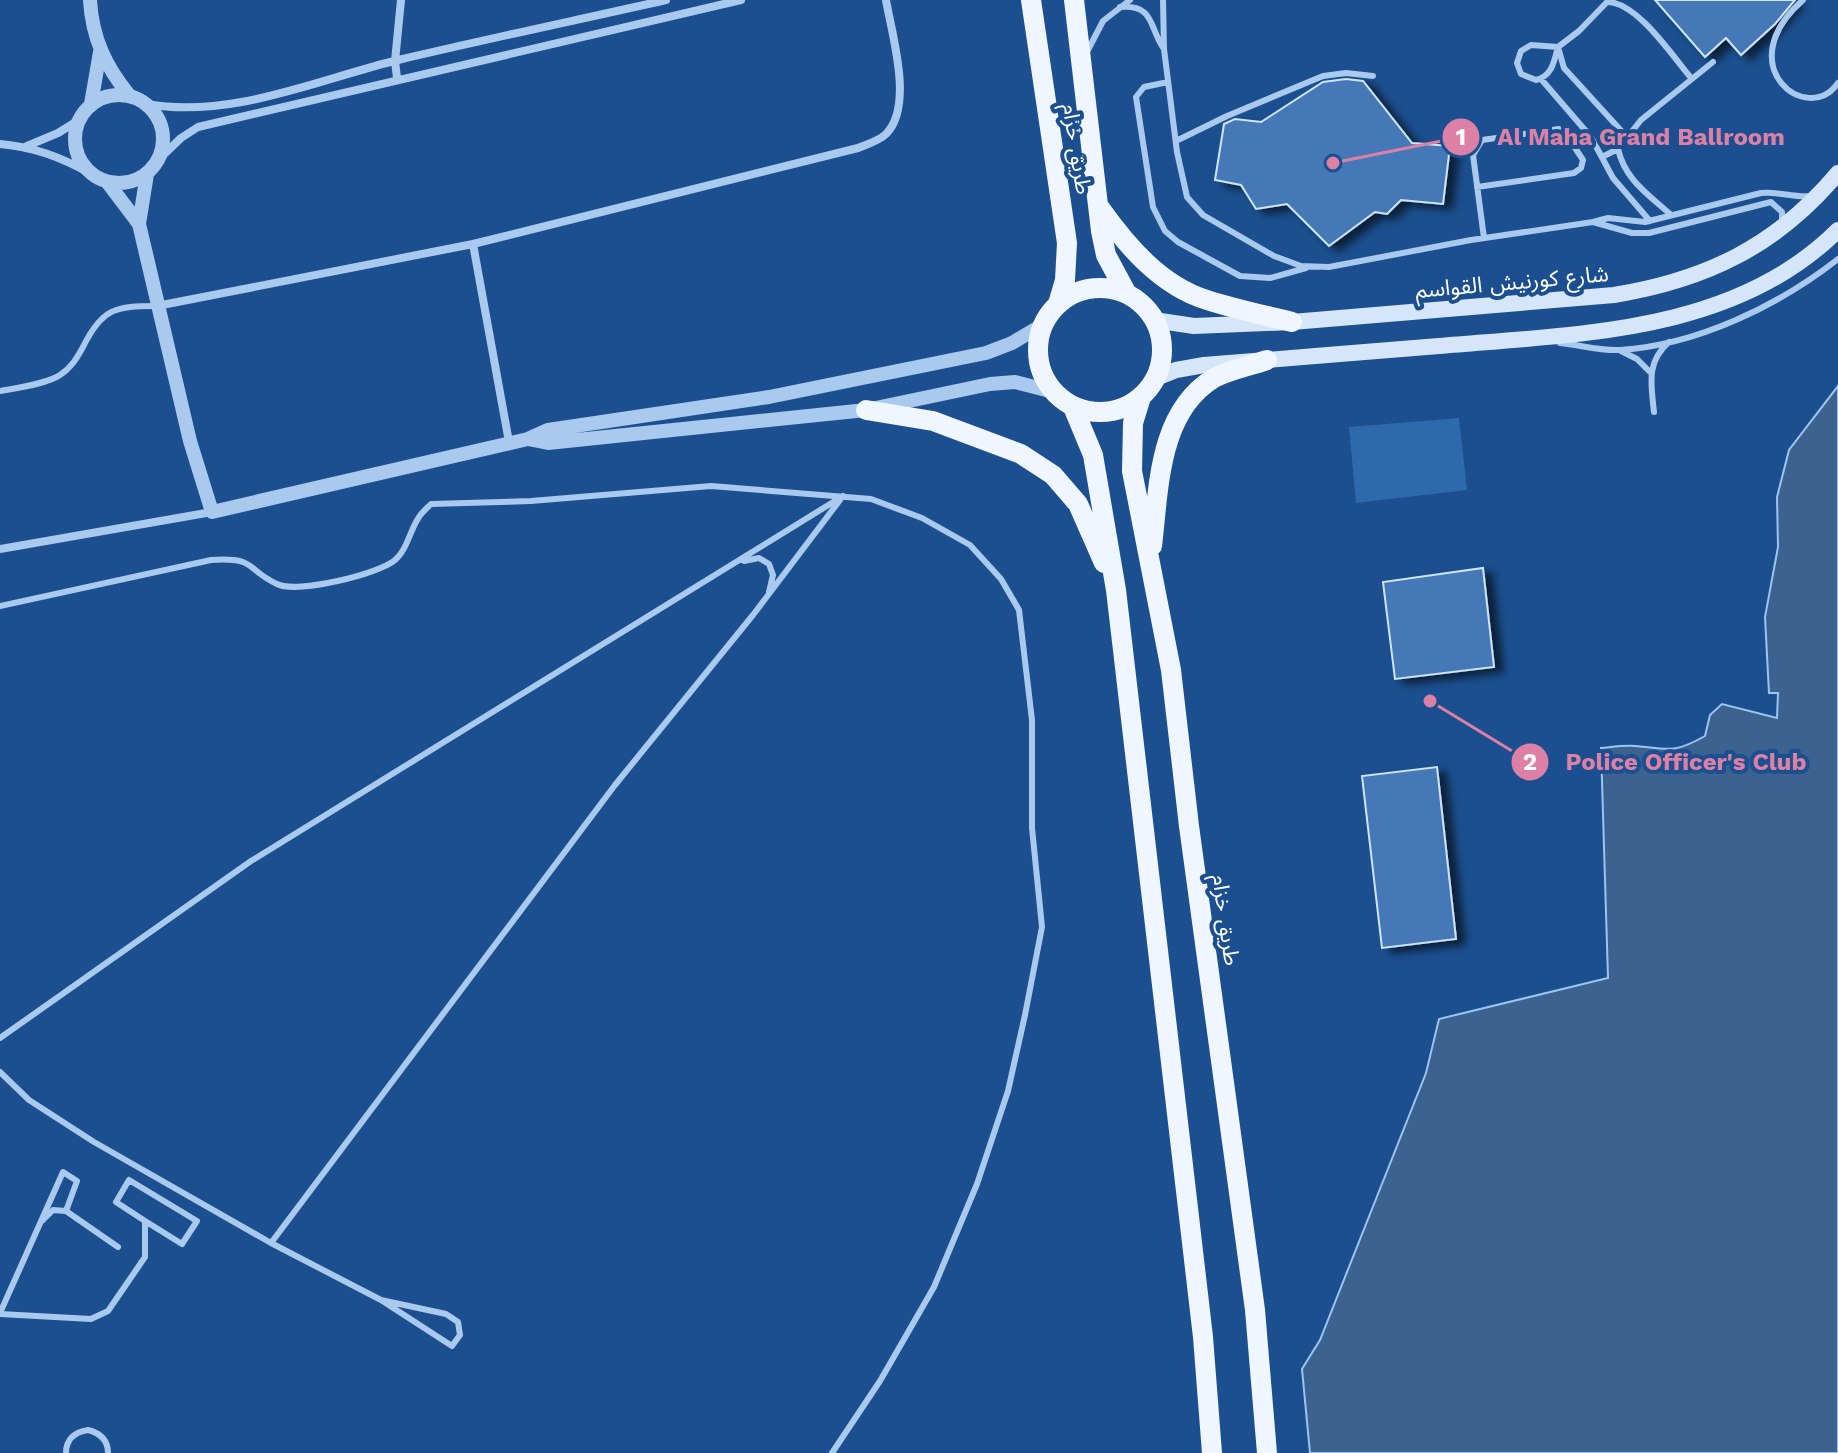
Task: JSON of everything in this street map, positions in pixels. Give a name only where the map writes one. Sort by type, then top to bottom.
[{"type":"main road","name":"طريق خزام","points":[[1031,0],[1067,243],[1065,280],[1058,304]]},
{"type":"main road","name":"طريق خزام","points":[[1074,0],[1096,202],[1106,255],[1127,294]]},
{"type":"main road","name":"شارع كورنيش القواسم","points":[[1154,320],[1194,326],[1292,322],[1585,298],[1657,288],[1698,275],[1745,253],[1780,229],[1820,195],[1838,173]]},
{"type":"main road","points":[[1096,202],[1124,242],[1148,265],[1174,283],[1205,300],[1292,322]]},
{"type":"main road","points":[[1156,378],[1190,367],[1504,340],[1616,329],[1662,321],[1704,310],[1753,290],[1792,267],[1838,230]]},
{"type":"main road","points":[[1103,288],[1127,294],[1142,305],[1154,320],[1161,338],[1161,359],[1156,378],[1141,397],[1120,409],[1096,413],[1073,407],[1054,392],[1041,371],[1038,347],[1044,324],[1058,304],[1079,292],[1103,288]]},
{"type":"main road","points":[[1150,566],[1165,452],[1186,401],[1215,378],[1267,360]]},
{"type":"main road","name":"طريق خزام","points":[[1141,397],[1133,423],[1130,449],[1132,471],[1171,670],[1191,841],[1253,1294],[1267,1453]]},
{"type":"main road","points":[[1073,407],[1093,455],[1116,590],[1203,1337],[1212,1453]]},
{"type":"main road","points":[[866,410],[933,421],[1021,454],[1053,475],[1078,504],[1116,590]]},
{"type":"street","points":[[90,0],[94,34],[100,52],[129,95],[147,104],[194,109],[281,93],[395,61],[666,0]]},
{"type":"street","points":[[397,78],[395,61],[401,0]]},
{"type":"street","points":[[108,183],[128,183],[147,174],[181,138],[198,127],[741,0]]},
{"type":"street","points":[[157,306],[473,244],[858,148],[884,136],[895,122],[901,86],[886,0]]},
{"type":"street","points":[[91,104],[100,52]]},
{"type":"street","points":[[27,146],[79,120],[91,104],[109,95],[129,95]]},
{"type":"street","points":[[147,104],[159,120],[164,140],[159,159]]},
{"type":"street","points":[[79,120],[74,139],[78,158],[91,174]]},
{"type":"street","points":[[0,144],[27,146],[62,157],[108,183],[139,224]]},
{"type":"street","points":[[147,174],[139,224],[190,441],[212,512]]},
{"type":"street","points":[[473,244],[509,442]]},
{"type":"street","points":[[0,549],[212,512],[528,439],[548,430],[769,397],[986,353],[1012,343],[1044,324]]},
{"type":"street","points":[[528,439],[548,443],[866,410],[990,384],[1015,382],[1054,392]]},
{"type":"lane","points":[[1085,85],[1087,51],[1093,35],[1103,21],[1130,0]]},
{"type":"lane","points":[[1163,0],[1164,49],[1176,141],[1183,186],[1194,207],[1274,256],[1310,267]]},
{"type":"lane","points":[[1803,0],[1790,11],[1776,33],[1770,53],[1772,70],[1781,84],[1808,98],[1830,94],[1838,83]]},
{"type":"lane","points":[[1558,47],[1525,47],[1517,63],[1521,74],[1530,80],[1541,79],[1551,70],[1558,47],[1609,1],[1622,4],[1635,14],[1692,79]]},
{"type":"lane","points":[[1118,7],[1133,7],[1148,15],[1164,49]]},
{"type":"lane","points":[[1558,47],[1564,68],[1626,136]]},
{"type":"lane","points":[[1602,157],[1618,149],[1641,120],[1713,62]]},
{"type":"lane","points":[[1176,141],[1323,76],[1346,73],[1373,76]]},
{"type":"lane","points":[[1541,79],[1591,137],[1613,178],[1656,231]]},
{"type":"lane","points":[[1168,82],[1144,87],[1136,97],[1153,207],[1165,231],[1178,242],[1250,279],[1608,218],[1637,223],[1650,221],[1761,193],[1799,197],[1820,195]]},
{"type":"lane","points":[[1477,187],[1574,173],[1581,168],[1583,160],[1566,134],[1559,129],[1487,138],[1478,144],[1473,155],[1477,187],[1484,238]]},
{"type":"lane","points":[[1618,149],[1622,164],[1633,180],[1671,215],[1675,226]]},
{"type":"lane","points":[[1593,222],[1632,233],[1656,231],[1771,202],[1782,212],[1780,229]]},
{"type":"lane","points":[[1504,340],[1620,350],[1671,341],[1747,315],[1783,298],[1838,259]]},
{"type":"lane","points":[[0,391],[58,377],[75,361],[92,327],[110,310],[157,306]]},
{"type":"lane","points":[[1654,412],[1650,372],[1659,353],[1671,341]]},
{"type":"lane","points":[[1620,350],[1637,359],[1650,372]]},
{"type":"lane","points":[[0,606],[234,558],[250,564],[279,585],[298,588],[321,585],[386,567],[398,558],[419,515],[431,504],[531,501],[711,486],[871,499],[922,518],[970,545],[1001,579],[1019,610],[1032,720],[1032,828],[1042,927],[1008,1091],[977,1184],[934,1287],[880,1381],[832,1453]]},
{"type":"lane","points":[[0,1038],[251,861],[843,496]]},
{"type":"lane","points":[[271,1243],[615,785],[843,496]]},
{"type":"lane","points":[[740,562],[759,558],[769,564],[773,575],[768,594]]},
{"type":"lane","points":[[0,1072],[29,1100],[94,1142],[271,1243],[381,1300],[452,1346],[460,1335],[458,1322],[446,1314],[381,1300]]},
{"type":"lane","points":[[66,1211],[77,1181],[63,1172],[0,1313],[91,1319],[108,1311],[145,1257],[145,1221]]},
{"type":"lane","points":[[129,1180],[197,1221],[182,1244],[145,1221],[116,1202],[129,1180]]},
{"type":"lane","points":[[39,1223],[53,1210],[66,1211],[118,1247]]},
{"type":"lane","points":[[66,1453],[69,1440],[88,1430],[102,1436],[108,1453]]},
{"type":"shaded area","points":[[1838,386],[1838,1453],[1310,1453],[1302,1369],[1320,1340],[1426,1073],[1439,1019],[1608,978],[1601,748],[1631,746],[1671,749],[1685,746],[1705,736],[1710,715],[1722,704],[1777,718],[1778,693],[1769,693],[1765,617],[1778,547],[1777,497],[1789,450]]},
{"type":"shaded area","points":[[1459,418],[1467,490],[1356,503],[1349,427]]},
{"type":"building","points":[[1655,0],[1795,0],[1775,24],[1741,55],[1726,38],[1705,57]]},
{"type":"building","points":[[1346,79],[1363,81],[1412,143],[1450,146],[1443,204],[1401,200],[1387,214],[1375,212],[1329,246],[1287,204],[1256,209],[1241,185],[1215,180],[1224,124],[1235,119],[1261,122],[1323,82]]},
{"type":"building","points":[[1483,568],[1494,667],[1395,679],[1383,582]]},
{"type":"building","points":[[1437,767],[1456,939],[1382,948],[1362,776]]},
{"type":"place","name":"Al Maha Grand Ballroom","points":[[1333,163]]},
{"type":"place","name":"Police Officer's Club","points":[[1430,701]]}]
